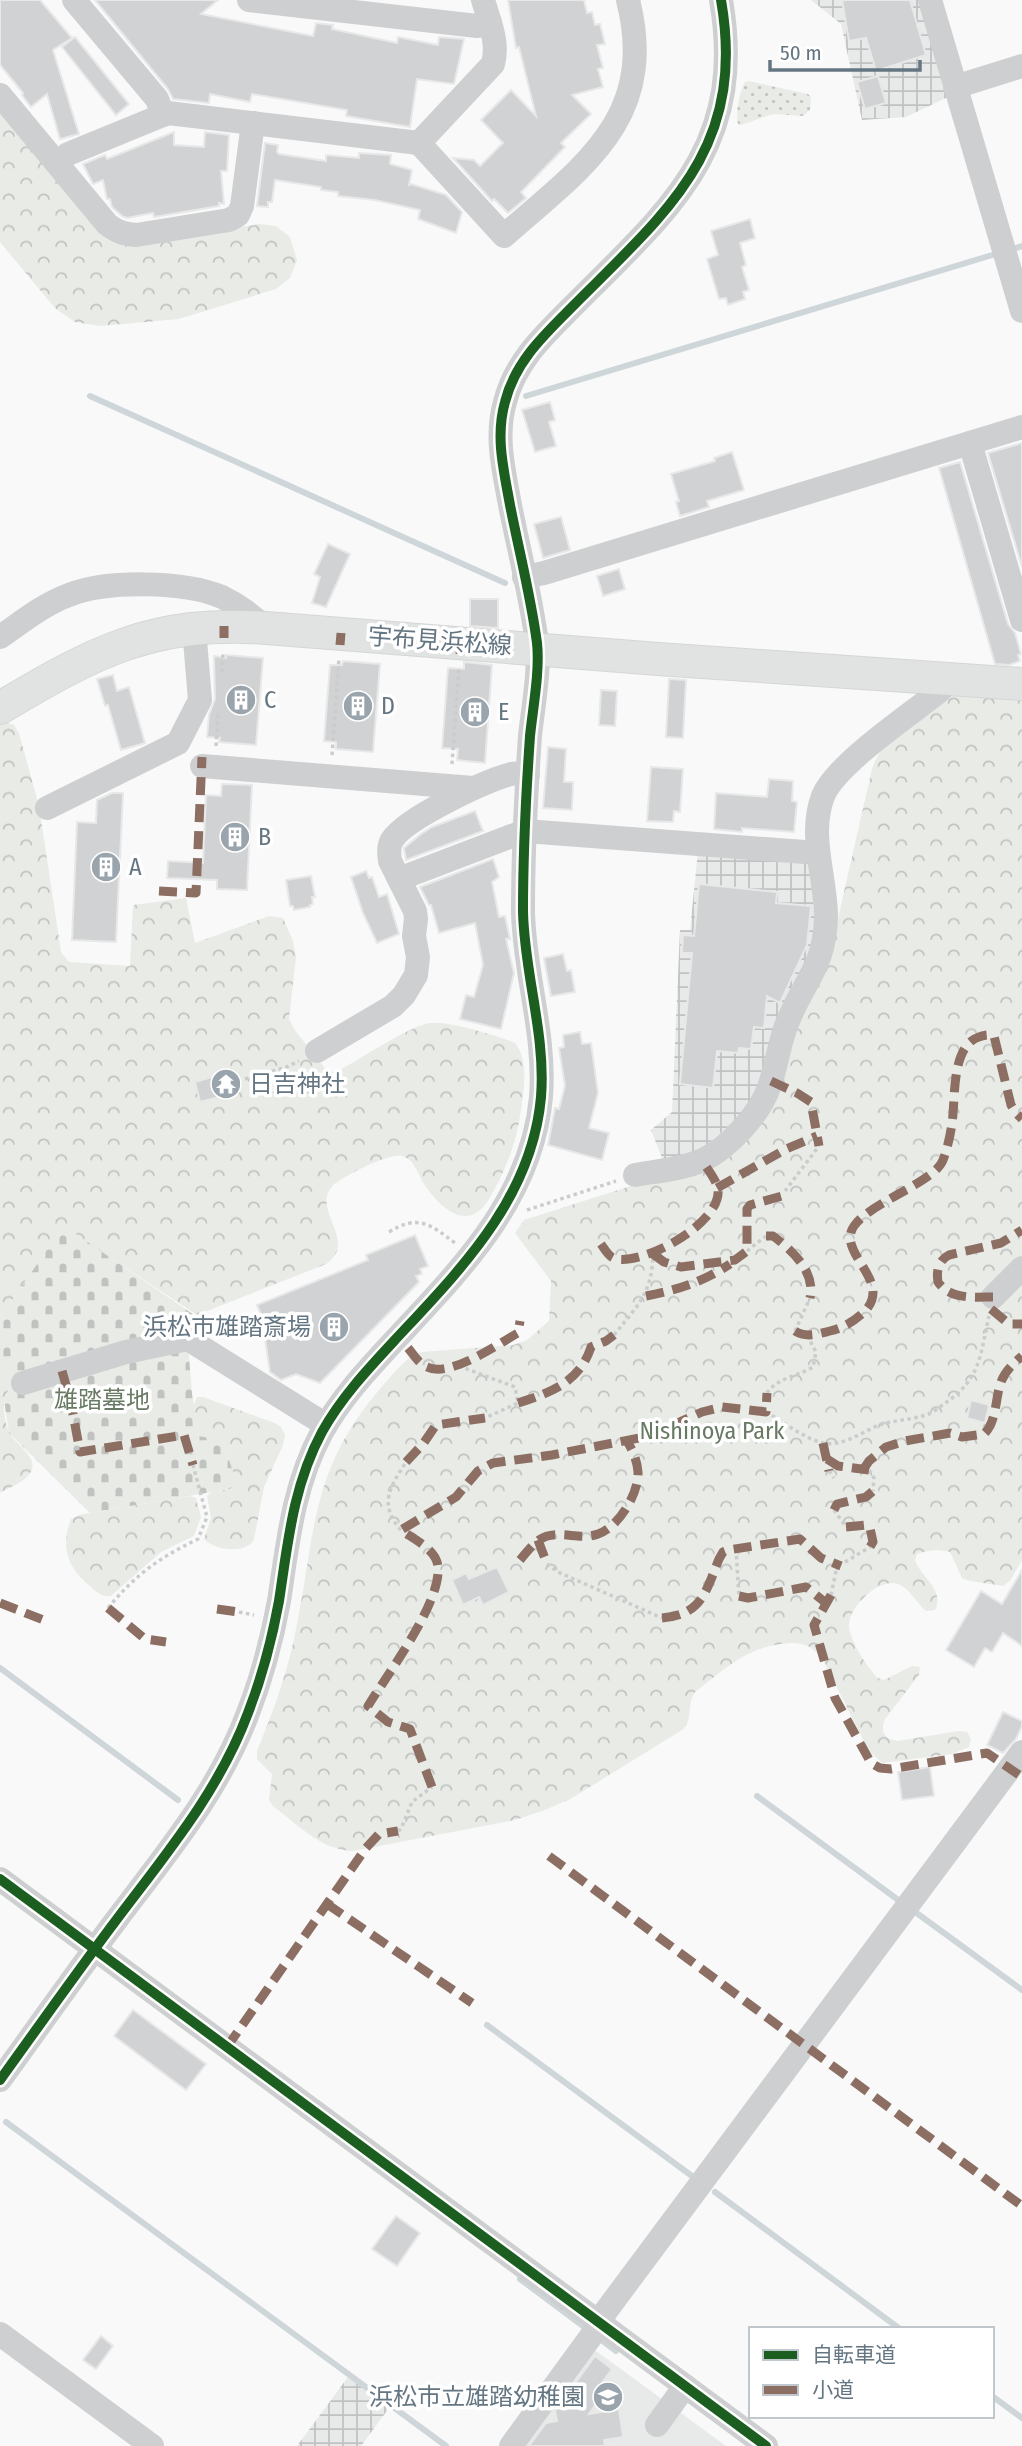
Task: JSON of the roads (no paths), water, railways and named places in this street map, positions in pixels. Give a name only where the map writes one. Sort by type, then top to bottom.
[{"type":"main road","name":"宇布見浜松線","points":[[0,708],[94,654],[144,637],[194,628],[266,628],[1022,684]]},
{"type":"street","points":[[249,0],[477,26],[486,11]]},
{"type":"street","points":[[57,163],[68,154],[168,113],[419,142],[504,236],[587,162],[614,128],[630,89],[634,67],[634,24],[628,0]]},
{"type":"street","points":[[0,2080],[183,1832],[222,1771],[256,1693],[270,1644],[288,1532],[300,1483],[326,1425],[364,1373],[458,1273],[497,1221],[527,1160],[537,1123],[542,1072],[524,932],[525,831],[538,648],[500,444],[502,417],[508,391],[519,366],[535,345],[671,206],[701,161],[719,111],[724,84],[726,30],[721,0]]},
{"type":"street","points":[[930,0],[1022,311]]},
{"type":"street","points":[[80,2],[157,99],[163,115]]},
{"type":"street","points":[[419,142],[493,64],[496,53],[486,11]]},
{"type":"street","points":[[956,87],[1022,66]]},
{"type":"street","points":[[0,95],[107,224],[126,234],[136,235],[229,220],[238,215],[242,206],[253,123]]},
{"type":"street","points":[[524,577],[1022,427]]},
{"type":"street","points":[[970,443],[1022,620]]},
{"type":"street","points":[[0,637],[68,595],[116,586],[174,586],[208,592],[239,606],[266,628]]},
{"type":"street","points":[[47,808],[178,743],[200,700],[194,628]]},
{"type":"street","points":[[635,1175],[702,1160],[755,1116],[764,1101],[786,1024],[820,959],[825,937],[826,914],[817,825],[819,810],[830,782],[846,765],[941,691],[942,679]]},
{"type":"street","points":[[202,766],[478,788]]},
{"type":"street","points":[[317,1051],[393,1006],[404,995],[416,975],[416,919],[388,851],[397,834],[436,806],[513,773],[528,774]]},
{"type":"street","points":[[398,879],[525,831],[818,853]]},
{"type":"street","points":[[993,1297],[1022,1268]]},
{"type":"street","points":[[23,1383],[126,1352],[188,1339],[326,1425]]},
{"type":"street","points":[[511,2446],[607,2311],[1022,1752]]},
{"type":"street","points":[[0,1879],[766,2446]]},
{"type":"street","points":[[0,2334],[152,2446]]},
{"type":"street","points":[[657,2425],[685,2386]]},
{"type":"waterway","points":[[1010,250],[1022,246]]},
{"type":"waterway","points":[[526,396],[999,253]]},
{"type":"waterway","points":[[90,396],[505,583]]},
{"type":"waterway","points":[[0,1668],[178,1800]]},
{"type":"waterway","points":[[757,1796],[901,1902]]},
{"type":"waterway","points":[[918,1914],[1022,1990]]},
{"type":"waterway","points":[[487,2025],[696,2179]]},
{"type":"waterway","points":[[6,2122],[446,2446]]},
{"type":"waterway","points":[[715,2192],[897,2327]]},
{"type":"waterway","points":[[520,2279],[587,2329]]},
{"type":"waterway","points":[[599,2338],[616,2351]]},
{"type":"waterway","points":[[994,2397],[1022,2418]]},
{"type":"place","name":"C","points":[[241,700]]},
{"type":"place","name":"D","points":[[358,706]]},
{"type":"place","name":"E","points":[[475,712]]},
{"type":"place","name":"B","points":[[235,837]]},
{"type":"place","name":"A","points":[[106,867]]},
{"type":"place","name":"日吉神社","points":[[226,1084]]},
{"type":"place","name":"浜松市雄踏斎場","points":[[334,1327]]},
{"type":"place","name":"浜松市立雄踏幼稚園","points":[[608,2397]]},
{"type":"park label","name":"雄踏墓地","points":[[102,1400]]},
{"type":"park label","name":"Nishinoya Park","points":[[712,1431]]}]
